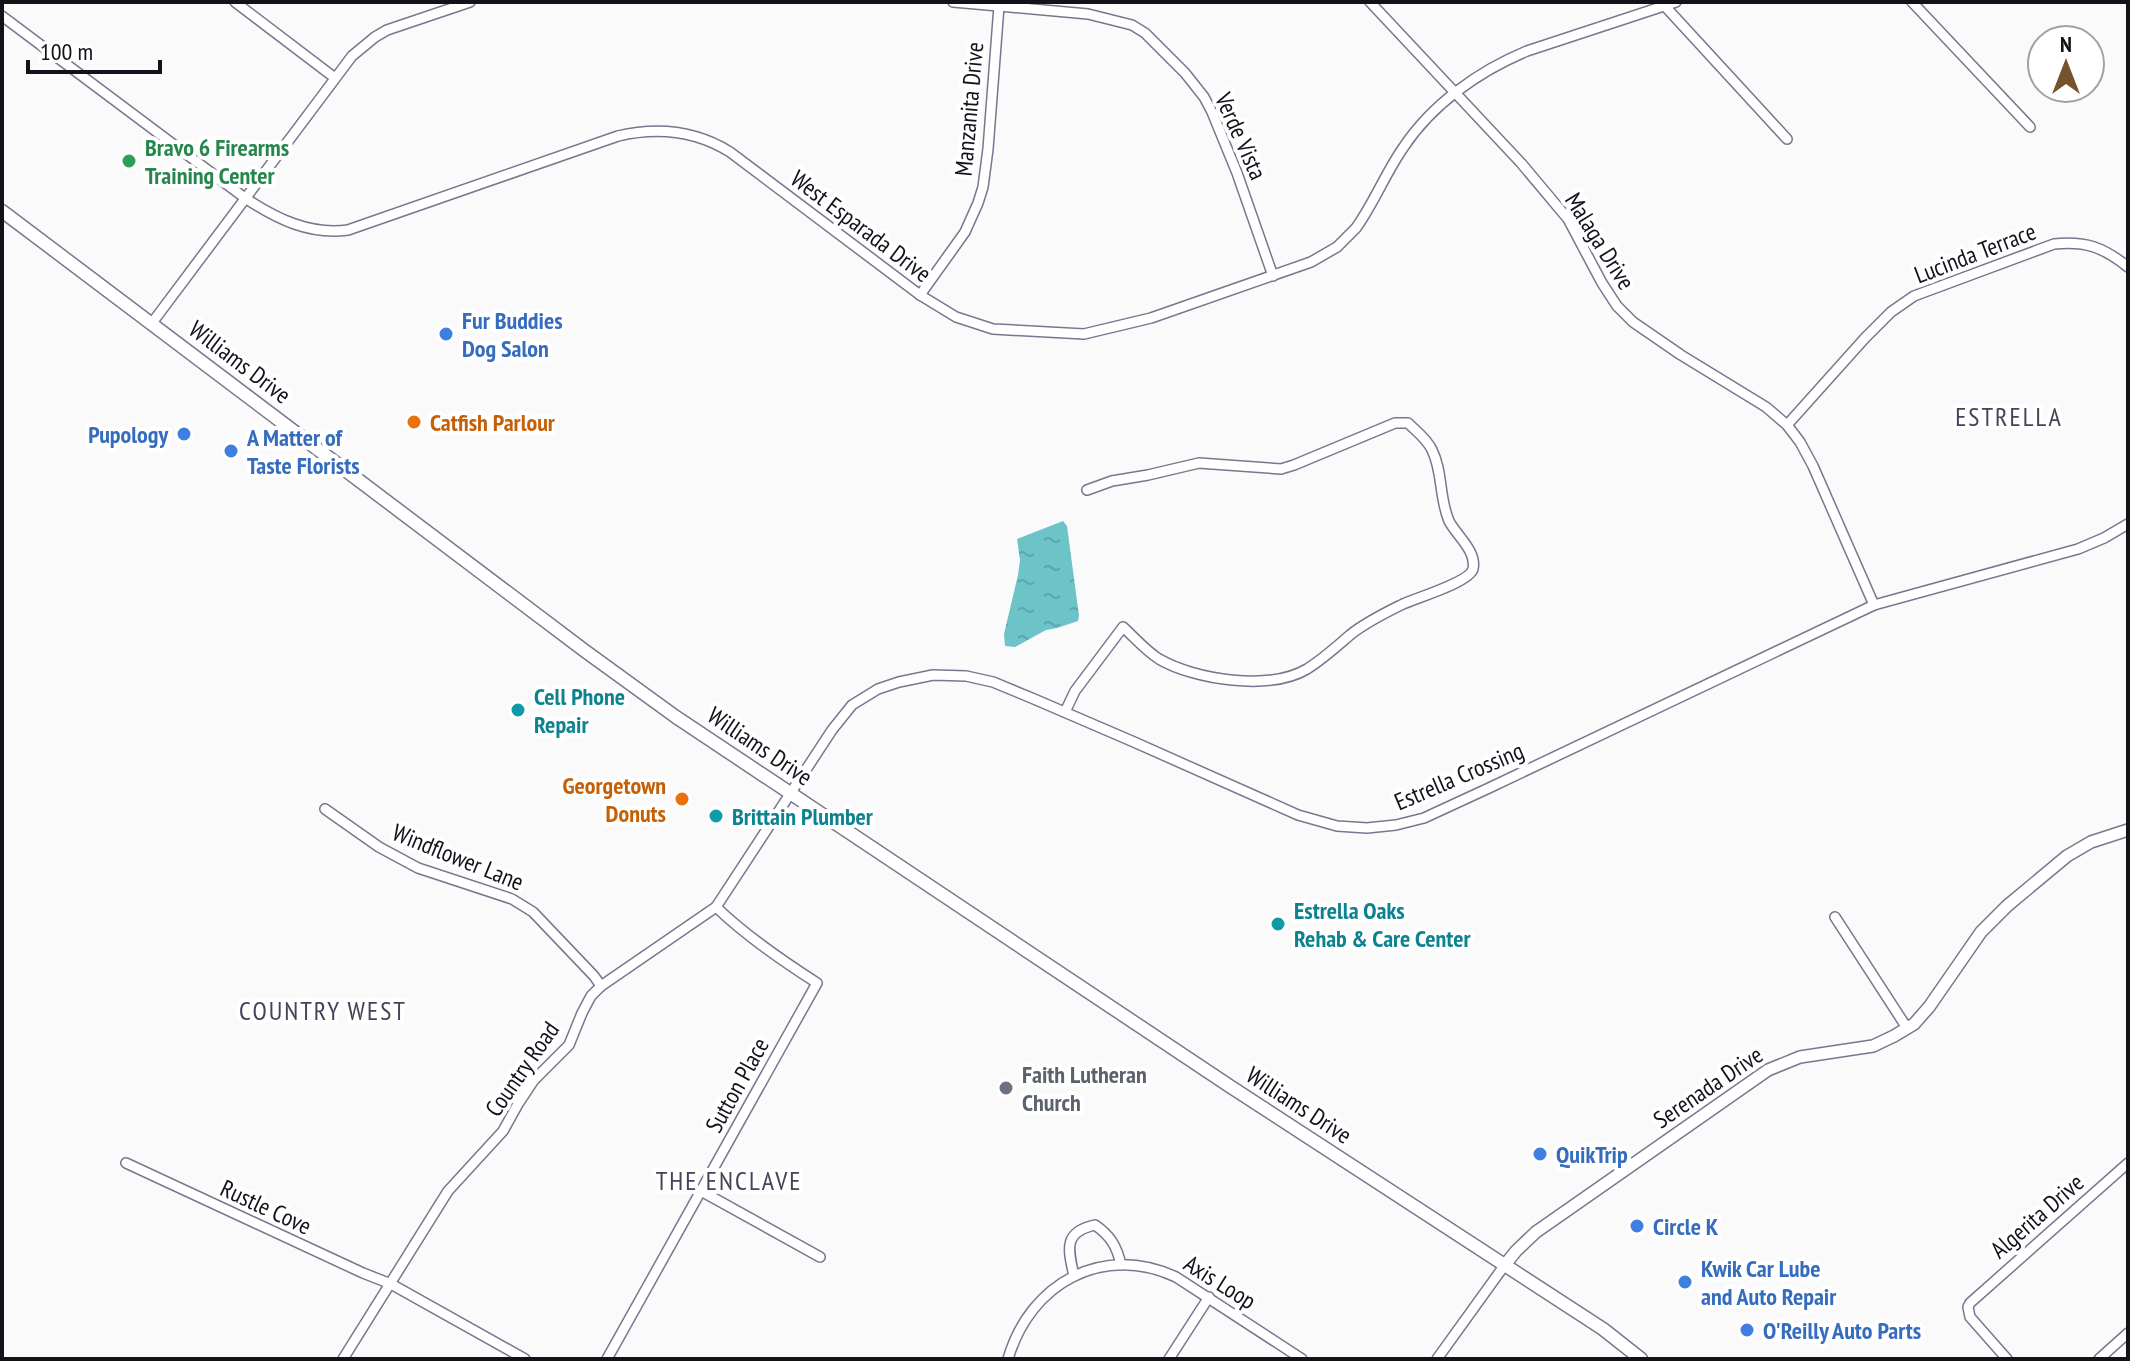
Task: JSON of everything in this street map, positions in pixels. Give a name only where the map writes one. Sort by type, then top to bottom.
[{"type":"main road","name":"Williams Drive","points":[[2,211],[676,717],[1603,1329],[1641,1359]]},
{"type":"street","points":[[235,2],[335,78]]},
{"type":"street","points":[[152,323],[352,56],[375,37],[400,25],[470,2]]},
{"type":"street","name":"Verde Vista","points":[[953,2],[1088,14],[1132,25],[1159,45],[1195,85],[1212,112],[1273,276]]},
{"type":"street","name":"Malaga Drive","points":[[1370,2],[1521,163],[1568,219],[1617,306],[1633,322],[1766,407],[1787,425],[1813,466],[1874,605]]},
{"type":"street","name":"West Esparada Drive","points":[[5,18],[245,198],[293,225],[318,230],[348,230],[617,136],[649,131],[680,133],[715,143],[730,152],[920,295],[956,317],[993,329],[1084,334],[1151,318],[1326,255],[1348,238],[1361,221],[1410,138],[1455,93],[1515,56],[1676,2]]},
{"type":"street","points":[[1912,2],[2030,127]]},
{"type":"street","points":[[1663,4],[1787,139]]},
{"type":"street","name":"Manzanita Drive","points":[[920,295],[965,232],[983,187],[999,6]]},
{"type":"street","points":[[2,31],[5,18]]},
{"type":"street","name":"Lucinda Terrace","points":[[1787,425],[1865,338],[1891,312],[1914,296],[2054,244],[2091,245],[2113,255],[2128,267]]},
{"type":"street","points":[[1065,712],[1075,691],[1123,627],[1156,657],[1174,667],[1237,680],[1264,681],[1294,676],[1373,620],[1460,581],[1473,568],[1467,549],[1444,509],[1438,464],[1431,447],[1408,423],[1395,423],[1281,469],[1199,463],[1112,481],[1087,490]]},
{"type":"street","name":"Estrella Crossing","points":[[791,794],[852,705],[878,689],[899,682],[933,675],[966,676],[993,682],[1065,712],[1298,815],[1337,826],[1367,828],[1396,825],[1424,818],[1874,605],[2078,549],[2128,524]]},
{"type":"street","name":"Country Road","points":[[343,1359],[448,1191],[503,1131],[534,1080],[569,1045],[591,996],[716,907],[791,794]]},
{"type":"street","name":"Windflower Lane","points":[[325,809],[379,847],[420,868],[523,905],[601,986]]},
{"type":"street","name":"Serenada Drive","points":[[1504,1266],[1536,1232],[1768,1070],[1800,1057],[1873,1046],[1914,1024],[1981,932],[2011,903],[2067,856],[2103,837],[2128,830]]},
{"type":"street","name":"Sutton Place","points":[[607,1359],[817,983],[782,960],[716,907]]},
{"type":"street","points":[[1835,917],[1907,1028]]},
{"type":"street","name":"Rustle Cove","points":[[126,1163],[391,1284],[525,1359]]},
{"type":"street","name":"Algerita Drive","points":[[2005,1358],[1970,1317],[1968,1307],[1972,1299],[2128,1163]]},
{"type":"street","points":[[701,1191],[820,1257]]},
{"type":"street","points":[[1074,1276],[1069,1251],[1072,1238],[1081,1228],[1095,1225],[1109,1235],[1117,1247],[1121,1265]]},
{"type":"street","name":"Axis Loop","points":[[1008,1359],[1038,1303],[1054,1288],[1098,1267],[1121,1265],[1145,1266],[1166,1272],[1302,1359]]},
{"type":"street","points":[[1437,1359],[1504,1266]]},
{"type":"street","points":[[1169,1359],[1209,1297]]},
{"type":"street","points":[[2099,1359],[2128,1333]]},
{"type":"water","points":[[1063,521],[1067,526],[1078,621],[1046,630],[1015,647],[1005,646],[1004,634],[1020,560],[1017,539]]},
{"type":"place","name":"Bravo 6 Firearms Training Center","points":[[129,161]]},
{"type":"place","name":"Fur Buddies Dog Salon","points":[[446,334]]},
{"type":"place","name":"Catfish Parlour","points":[[414,422]]},
{"type":"place","name":"Pupology","points":[[184,434]]},
{"type":"place","name":"A Matter of Taste Florists","points":[[231,451]]},
{"type":"place","name":"Cell Phone Repair","points":[[518,710]]},
{"type":"place","name":"Georgetown Donuts","points":[[682,799]]},
{"type":"place","name":"Brittain Plumber","points":[[716,816]]},
{"type":"place","name":"Estrella Oaks Rehab & Care Center","points":[[1278,924]]},
{"type":"place","name":"Faith Lutheran Church","points":[[1006,1088]]},
{"type":"place","name":"QuikTrip","points":[[1540,1154]]},
{"type":"place","name":"Circle K","points":[[1637,1226]]},
{"type":"place","name":"Kwik Car Lube and Auto Repair","points":[[1685,1282]]},
{"type":"place","name":"O'Reilly Auto Parts","points":[[1747,1330]]},
{"type":"district","name":"ESTRELLA","points":[[2009,416]]},
{"type":"district","name":"COUNTRY WEST","points":[[323,1010]]},
{"type":"district","name":"THE ENCLAVE","points":[[729,1180]]}]
